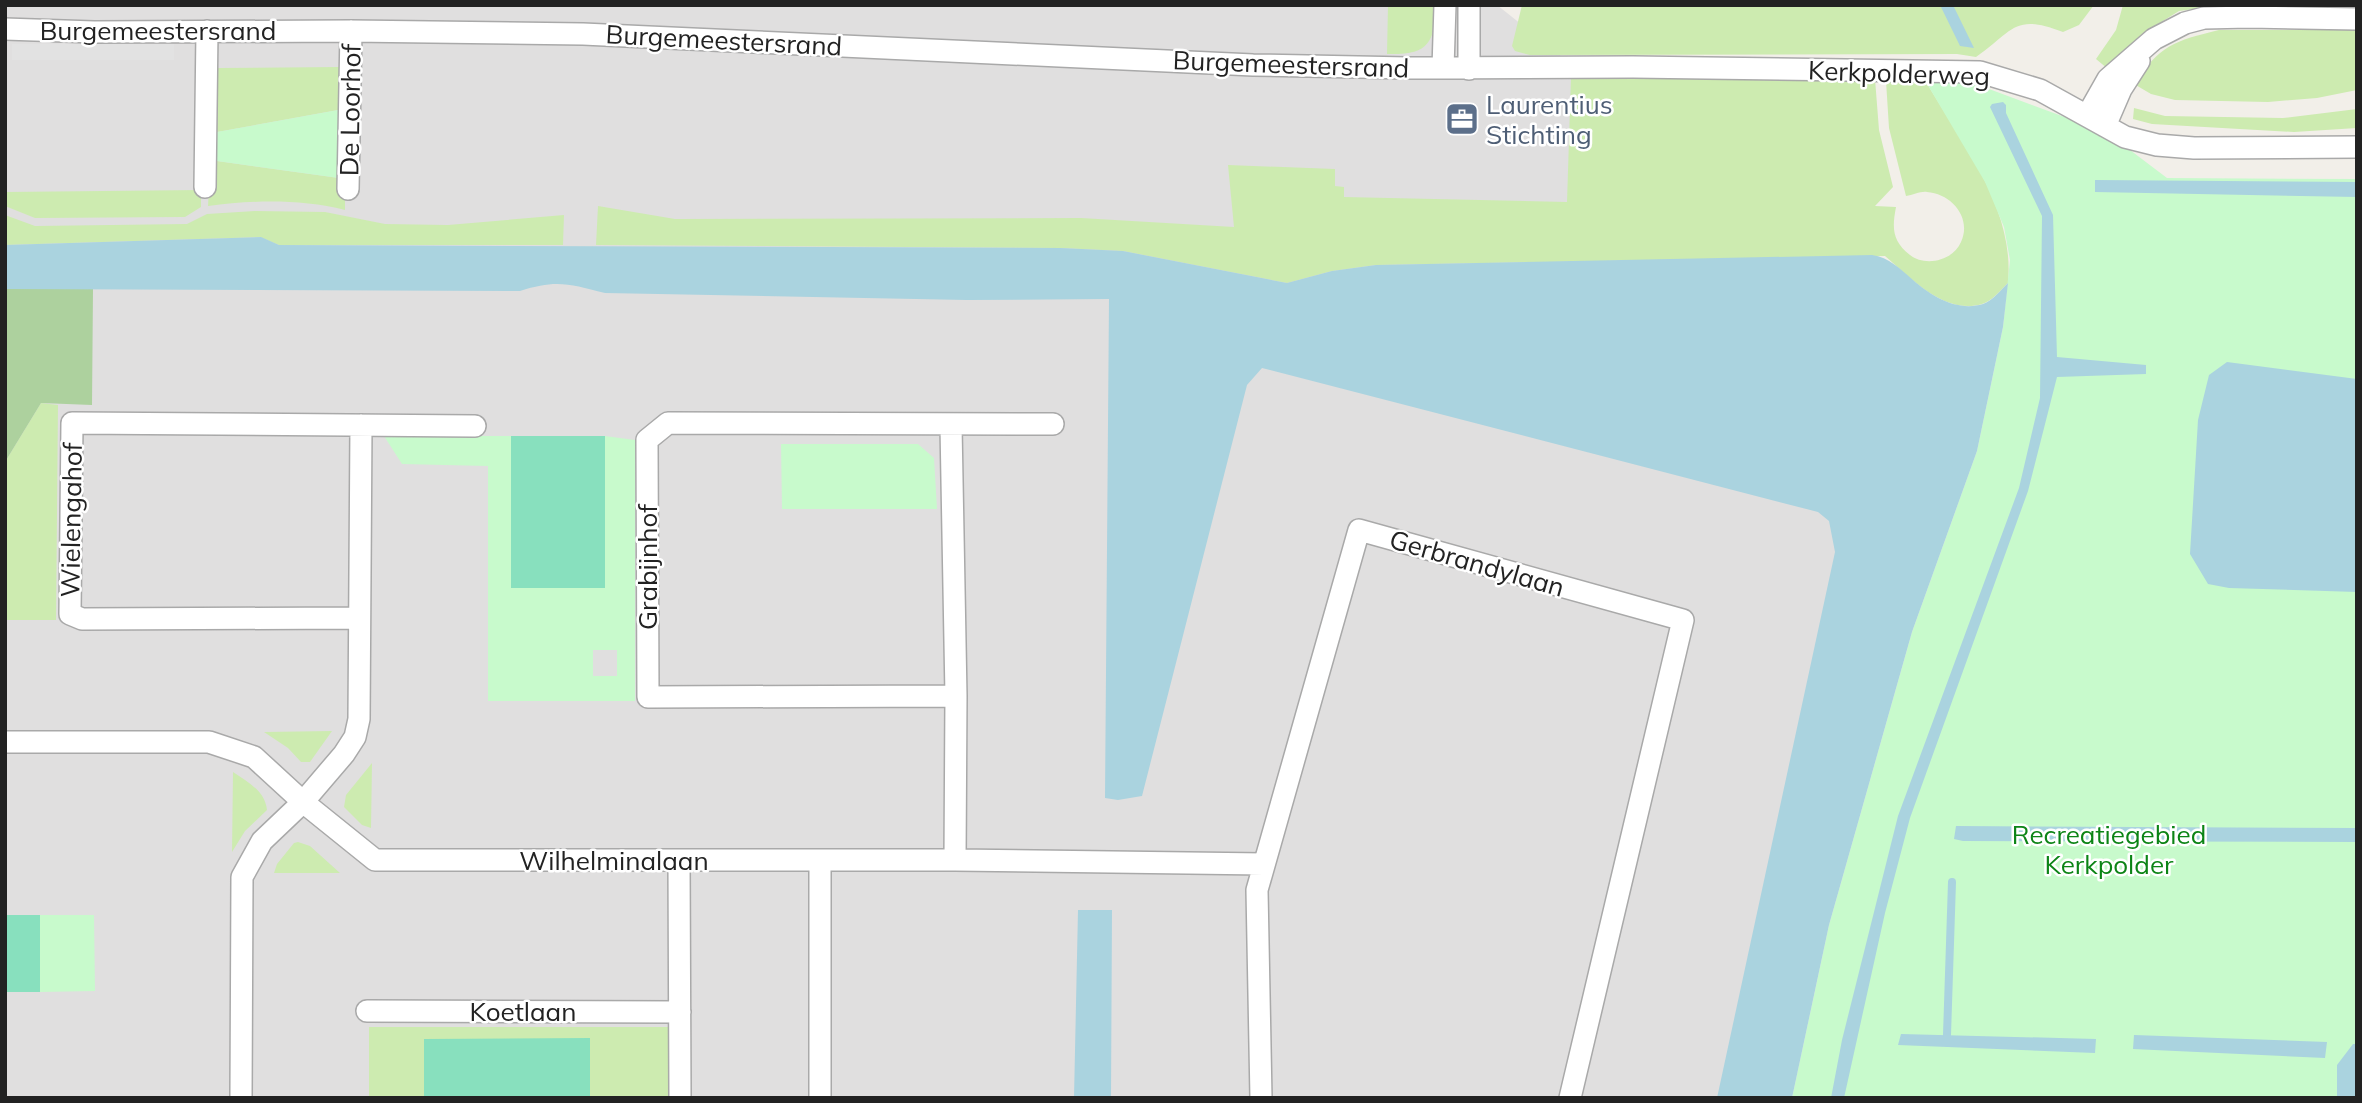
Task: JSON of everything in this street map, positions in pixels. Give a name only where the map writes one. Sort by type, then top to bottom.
[{"type":"street","points":[[1443,68],[1446,5]]},
{"type":"street","points":[[1469,5],[1469,69]]},
{"type":"street","points":[[2096,121],[2108,79],[2154,39],[2185,23],[2204,18],[2357,19]]},
{"type":"street","name":"Burgemeestersrand","points":[[5,29],[583,34],[1253,65],[1443,68]]},
{"type":"street","name":"De Loorhof","points":[[348,189],[351,31]]},
{"type":"street","points":[[205,187],[207,32]]},
{"type":"street","name":"Kerkpolderweg","points":[[1443,68],[1633,67],[1980,72],[2040,90],[2125,137],[2157,145],[2194,148],[2357,147]]},
{"type":"street","name":"Wielengahof","points":[[359,618],[82,619],[70,614],[72,423],[475,426]]},
{"type":"street","name":"Grabijnhof","points":[[956,696],[648,696],[647,440],[668,424],[1053,424]]},
{"type":"street","points":[[241,1098],[242,877],[262,841],[303,802],[344,754],[355,737],[359,719],[361,425]]},
{"type":"street","points":[[951,426],[956,696],[955,860]]},
{"type":"street","name":"Gerbrandylaan","points":[[1261,1098],[1256,890],[1359,530],[1683,620],[1570,1098]]},
{"type":"street","name":"Wilhelminalaan","points":[[5,742],[209,742],[254,757],[303,802],[375,860],[955,860],[1264,864]]},
{"type":"street","points":[[680,860],[680,1098]]},
{"type":"street","points":[[820,860],[820,1098]]},
{"type":"street","name":"Koetlaan","points":[[367,1011],[680,1012]]},
{"type":"shaded area","points":[[5,5],[1497,5],[1718,181],[1908,275],[1733,1098],[5,1098]]},
{"type":"shaded area","points":[[12,44],[174,44],[174,60],[12,60]]},
{"type":"green space","points":[[1388,5],[1438,5],[1434,29],[1426,44],[1412,52],[1387,54]]},
{"type":"green space","points":[[1522,5],[2094,5],[2079,25],[2063,32],[2024,24],[2007,32],[1976,57],[1957,54],[1530,55],[1515,51],[1512,46]]},
{"type":"green space","points":[[2123,5],[2225,5],[2179,11],[2142,34],[2108,69],[2096,59],[2116,30]]},
{"type":"green space","points":[[2219,30],[2357,30],[2357,90],[2317,98],[2268,102],[2175,100],[2151,94],[2134,84],[2152,61],[2169,46]]},
{"type":"green space","points":[[340,67],[338,110],[217,132],[218,68]]},
{"type":"green space","points":[[1571,77],[1875,79],[1879,130],[1893,187],[1875,206],[1896,207],[1894,228],[1900,245],[1916,259],[1931,261],[1945,258],[1957,249],[1964,233],[1962,216],[1952,202],[1936,194],[1925,192],[1906,196],[1889,128],[1886,81],[1926,82],[1970,153],[1995,203],[2008,255],[2008,283],[1986,303],[1968,306],[1954,304],[1929,292],[1885,256],[1376,265],[1332,271],[1287,283],[1123,251],[1061,248],[596,245],[598,206],[675,219],[1081,218],[1234,227],[1228,165],[1335,169],[1335,186],[1344,187],[1344,197],[1567,202]]},
{"type":"green space","name":"Recreatiegebied Kerkpolder","points":[[1926,82],[1958,82],[1981,86],[2070,119],[2130,150],[2167,178],[2357,179],[2357,1098],[1792,1098],[1829,925],[1912,632],[1977,451],[2003,327],[2010,260],[2004,227],[1985,182]]},
{"type":"green space","points":[[2134,108],[2165,116],[2283,118],[2357,109],[2357,128],[2294,132],[2152,124],[2133,119]]},
{"type":"green space","points":[[338,110],[339,178],[217,161],[217,132]]},
{"type":"green space","points":[[217,161],[339,178],[345,188],[345,210],[277,202],[208,206],[209,188],[216,187]]},
{"type":"green space","points":[[201,190],[201,207],[185,217],[35,218],[5,206],[5,192]]},
{"type":"green space","points":[[255,211],[325,212],[385,224],[448,225],[564,215],[563,245],[279,245],[260,237],[5,245],[5,215],[35,226],[187,224],[207,214]]},
{"type":"green space","points":[[5,289],[93,289],[92,405],[41,403],[5,462]]},
{"type":"green space","points":[[41,403],[58,405],[56,620],[5,620],[5,462]]},
{"type":"green space","points":[[384,436],[511,436],[511,587],[605,588],[605,436],[635,440],[635,701],[488,701],[488,466],[402,464]],"holes":[[[593,650],[617,650],[617,676],[593,676]]]},
{"type":"green space","points":[[511,436],[605,436],[605,588],[511,588]]},
{"type":"green space","points":[[781,444],[918,444],[934,458],[937,509],[782,509]]},
{"type":"green space","points":[[332,731],[310,762],[301,762],[288,748],[264,732]]},
{"type":"green space","points":[[372,763],[371,828],[362,825],[344,807],[346,795]]},
{"type":"green space","points":[[233,772],[259,792],[267,810],[245,831],[232,852]]},
{"type":"green space","points":[[294,843],[310,846],[340,873],[274,873],[277,864]]},
{"type":"green space","points":[[5,915],[40,915],[40,992],[5,992]]},
{"type":"green space","points":[[40,915],[94,915],[95,991],[40,992]]},
{"type":"green space","points":[[369,1027],[675,1027],[676,1098],[369,1098]]},
{"type":"green space","points":[[590,1038],[590,1098],[424,1098],[424,1039]]},
{"type":"water","points":[[1940,5],[1953,5],[1974,48],[1960,46]]},
{"type":"water","points":[[2003,102],[2053,215],[2057,357],[2146,365],[2146,374],[2057,377],[2028,491],[1910,818],[1885,913],[1844,1098],[1831,1098],[1842,1040],[1898,816],[2019,488],[2040,398],[2042,216],[1990,107]]},
{"type":"water","points":[[2095,180],[2357,182],[2357,197],[2095,192]]},
{"type":"water","points":[[261,237],[279,245],[1061,248],[1123,251],[1287,283],[1332,271],[1376,265],[1872,255],[1889,261],[1928,292],[1954,304],[1983,304],[2008,283],[2003,327],[1977,451],[1912,632],[1829,925],[1792,1098],[1717,1098],[1835,552],[1829,521],[1818,512],[1262,368],[1247,385],[1142,796],[1118,800],[1105,798],[1109,299],[967,300],[605,293],[572,285],[553,284],[520,291],[5,289],[5,245]]},
{"type":"water","points":[[2227,362],[2357,379],[2357,592],[2229,588],[2208,584],[2190,554],[2198,420],[2209,375]]},
{"type":"water","points":[[1956,826],[2357,828],[2357,842],[1963,841],[1954,839]]},
{"type":"water","points":[[1078,910],[1112,910],[1111,1098],[1074,1098]]},
{"type":"water","points":[[1901,1034],[2096,1039],[2095,1053],[1898,1045]]},
{"type":"water","points":[[2134,1035],[2327,1042],[2325,1058],[2133,1049]]},
{"type":"water","points":[[2353,1044],[2357,1044],[2357,1098],[2337,1098],[2337,1065]]},
{"type":"waterway","points":[[1947,1035],[1952,882]]},
{"type":"place","name":"Laurentius Stichting","points":[[1462,119]]}]
